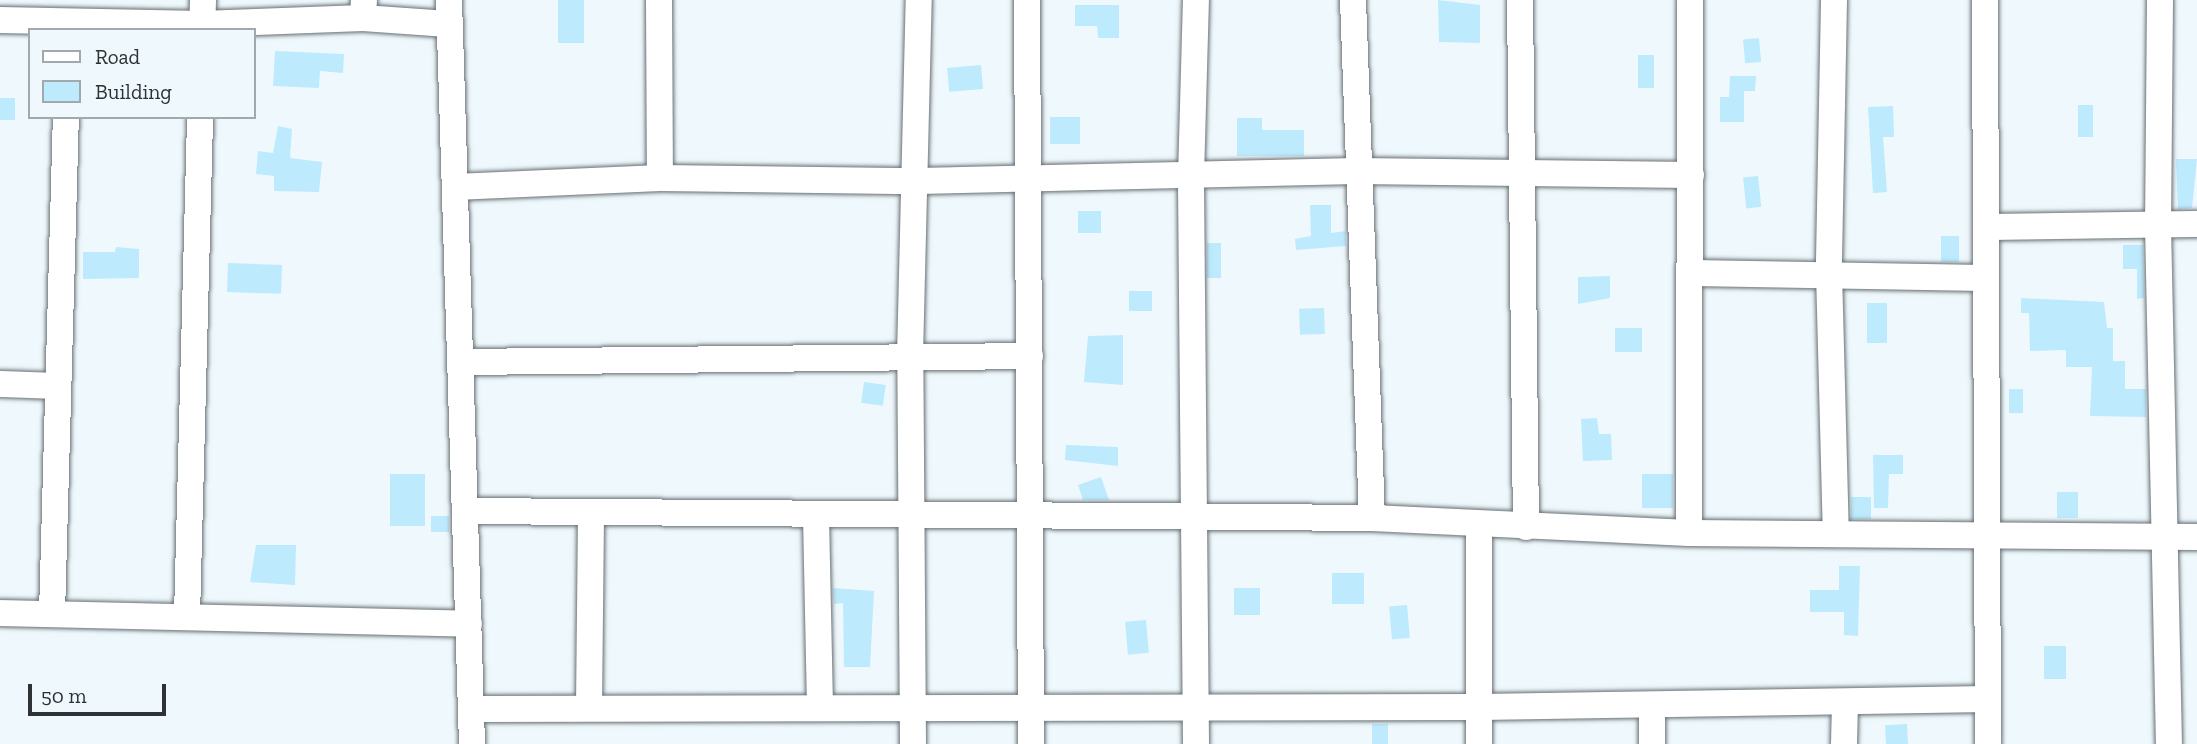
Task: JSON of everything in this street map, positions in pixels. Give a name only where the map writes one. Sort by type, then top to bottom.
[{"type":"street","points":[[659,0],[660,178]]},
{"type":"street","points":[[913,744],[910,356],[917,181],[919,0]]},
{"type":"street","points":[[1027,0],[1032,518],[1031,744]]},
{"type":"street","points":[[1196,0],[1191,177],[1196,744]]},
{"type":"street","points":[[1353,0],[1356,171],[1373,518]]},
{"type":"street","points":[[1520,0],[1526,527]]},
{"type":"street","points":[[1689,533],[1690,0]]},
{"type":"street","points":[[1834,0],[1829,272],[1836,533]]},
{"type":"street","points":[[1985,0],[1985,535],[1988,744]]},
{"type":"street","points":[[2160,0],[2158,225],[2162,536],[2169,744]]},
{"type":"street","points":[[0,20],[68,17],[202,18],[364,9],[448,12],[472,744]]},
{"type":"street","points":[[51,614],[66,119]]},
{"type":"street","points":[[187,616],[200,119]]},
{"type":"street","points":[[454,187],[660,178],[917,181],[1191,177],[1356,171],[1691,175]]},
{"type":"street","points":[[1986,228],[2197,224]]},
{"type":"street","points":[[1691,273],[1829,272],[1984,278]]},
{"type":"street","points":[[460,362],[1030,356]]},
{"type":"street","points":[[0,384],[58,386]]},
{"type":"street","points":[[465,511],[1032,518],[1373,518],[1689,533],[2197,537]]},
{"type":"street","points":[[589,707],[591,513]]},
{"type":"street","points":[[816,516],[820,708]]},
{"type":"street","points":[[1479,525],[1479,744]]},
{"type":"street","points":[[0,613],[469,624]]},
{"type":"street","points":[[471,709],[1652,706],[1987,699]]},
{"type":"street","points":[[1844,744],[1845,704]]},
{"type":"street","points":[[1652,706],[1652,744]]},
{"type":"building","points":[[558,0],[584,0],[584,43],[558,43]]},
{"type":"building","points":[[1438,0],[1480,5],[1480,43],[1439,42]]},
{"type":"building","points":[[1075,5],[1119,5],[1119,38],[1098,38],[1097,26],[1075,26]]},
{"type":"building","points":[[1759,38],[1761,62],[1745,63],[1743,39]]},
{"type":"building","points":[[275,51],[344,54],[343,73],[320,71],[319,88],[273,86]]},
{"type":"building","points":[[1638,55],[1654,55],[1654,88],[1638,88]]},
{"type":"building","points":[[981,65],[983,89],[949,92],[947,68]]},
{"type":"building","points":[[1730,76],[1756,76],[1755,91],[1744,91],[1744,122],[1720,122],[1720,97],[1729,97]]},
{"type":"building","points":[[0,98],[15,98],[15,120],[0,120]]},
{"type":"building","points":[[2078,105],[2093,105],[2093,137],[2078,137]]},
{"type":"building","points":[[1893,106],[1894,137],[1883,137],[1887,192],[1873,193],[1868,107]]},
{"type":"building","points":[[1050,117],[1080,117],[1080,144],[1050,144]]},
{"type":"building","points":[[1237,118],[1262,118],[1262,130],[1304,130],[1304,156],[1237,156]]},
{"type":"building","points":[[278,126],[292,129],[290,158],[322,162],[319,192],[274,191],[274,176],[256,174],[258,151],[273,153]]},
{"type":"building","points":[[2176,159],[2197,159],[2192,208],[2178,209]]},
{"type":"building","points":[[1758,176],[1761,207],[1746,208],[1743,178]]},
{"type":"building","points":[[1310,205],[1331,205],[1331,233],[1346,231],[1346,246],[1296,250],[1295,239],[1311,236]]},
{"type":"building","points":[[1078,211],[1101,211],[1101,233],[1078,233]]},
{"type":"building","points":[[1941,236],[1959,236],[1959,262],[1941,262]]},
{"type":"building","points":[[1207,243],[1221,243],[1221,278],[1207,278]]},
{"type":"building","points":[[2123,245],[2143,245],[2144,298],[2137,299],[2137,269],[2123,269]]},
{"type":"building","points":[[116,247],[139,249],[139,278],[83,279],[83,252],[115,252]]},
{"type":"building","points":[[228,263],[282,265],[281,294],[227,292]]},
{"type":"building","points":[[1610,276],[1610,298],[1578,304],[1578,277]]},
{"type":"building","points":[[1129,291],[1152,291],[1152,311],[1129,311]]},
{"type":"building","points":[[2021,298],[2104,302],[2107,328],[2113,328],[2113,361],[2125,361],[2125,389],[2146,389],[2146,417],[2090,416],[2092,367],[2066,367],[2066,350],[2030,351],[2029,313],[2021,313]]},
{"type":"building","points":[[1867,303],[1887,303],[1887,343],[1867,343]]},
{"type":"building","points":[[1324,308],[1325,334],[1300,335],[1299,309]]},
{"type":"building","points":[[1615,328],[1642,328],[1642,352],[1615,352]]},
{"type":"building","points":[[1123,335],[1123,385],[1084,382],[1088,336]]},
{"type":"building","points":[[864,382],[886,385],[883,406],[861,403]]},
{"type":"building","points":[[2009,389],[2023,389],[2023,413],[2009,413]]},
{"type":"building","points":[[1597,418],[1599,434],[1611,434],[1612,460],[1583,461],[1581,419]]},
{"type":"building","points":[[1066,445],[1118,447],[1118,466],[1065,460]]},
{"type":"building","points":[[1873,455],[1903,455],[1903,474],[1889,474],[1888,508],[1874,508]]},
{"type":"building","points":[[390,474],[425,474],[425,526],[390,526]]},
{"type":"building","points":[[1642,474],[1673,474],[1673,508],[1642,508]]},
{"type":"building","points":[[1101,477],[1109,500],[1083,500],[1078,485]]},
{"type":"building","points":[[2057,492],[2078,492],[2078,518],[2057,518]]},
{"type":"building","points":[[1851,497],[1871,497],[1871,519],[1851,519]]},
{"type":"building","points":[[431,516],[449,516],[449,532],[431,532]]},
{"type":"building","points":[[256,545],[296,545],[295,585],[250,582]]},
{"type":"building","points":[[1839,566],[1860,566],[1858,636],[1844,635],[1844,612],[1810,612],[1810,590],[1839,590]]},
{"type":"building","points":[[1332,573],[1364,573],[1364,604],[1332,604]]},
{"type":"building","points":[[833,588],[874,591],[870,667],[844,667],[843,603],[834,604]]},
{"type":"building","points":[[1234,588],[1260,588],[1260,615],[1234,615]]},
{"type":"building","points":[[1407,605],[1410,638],[1392,639],[1389,607]]},
{"type":"building","points":[[1146,620],[1149,653],[1128,655],[1125,622]]},
{"type":"building","points":[[2044,646],[2066,646],[2066,679],[2044,679]]},
{"type":"building","points":[[1372,724],[1388,724],[1388,744],[1372,744]]},
{"type":"building","points":[[1907,724],[1908,744],[1886,744],[1885,725]]}]
